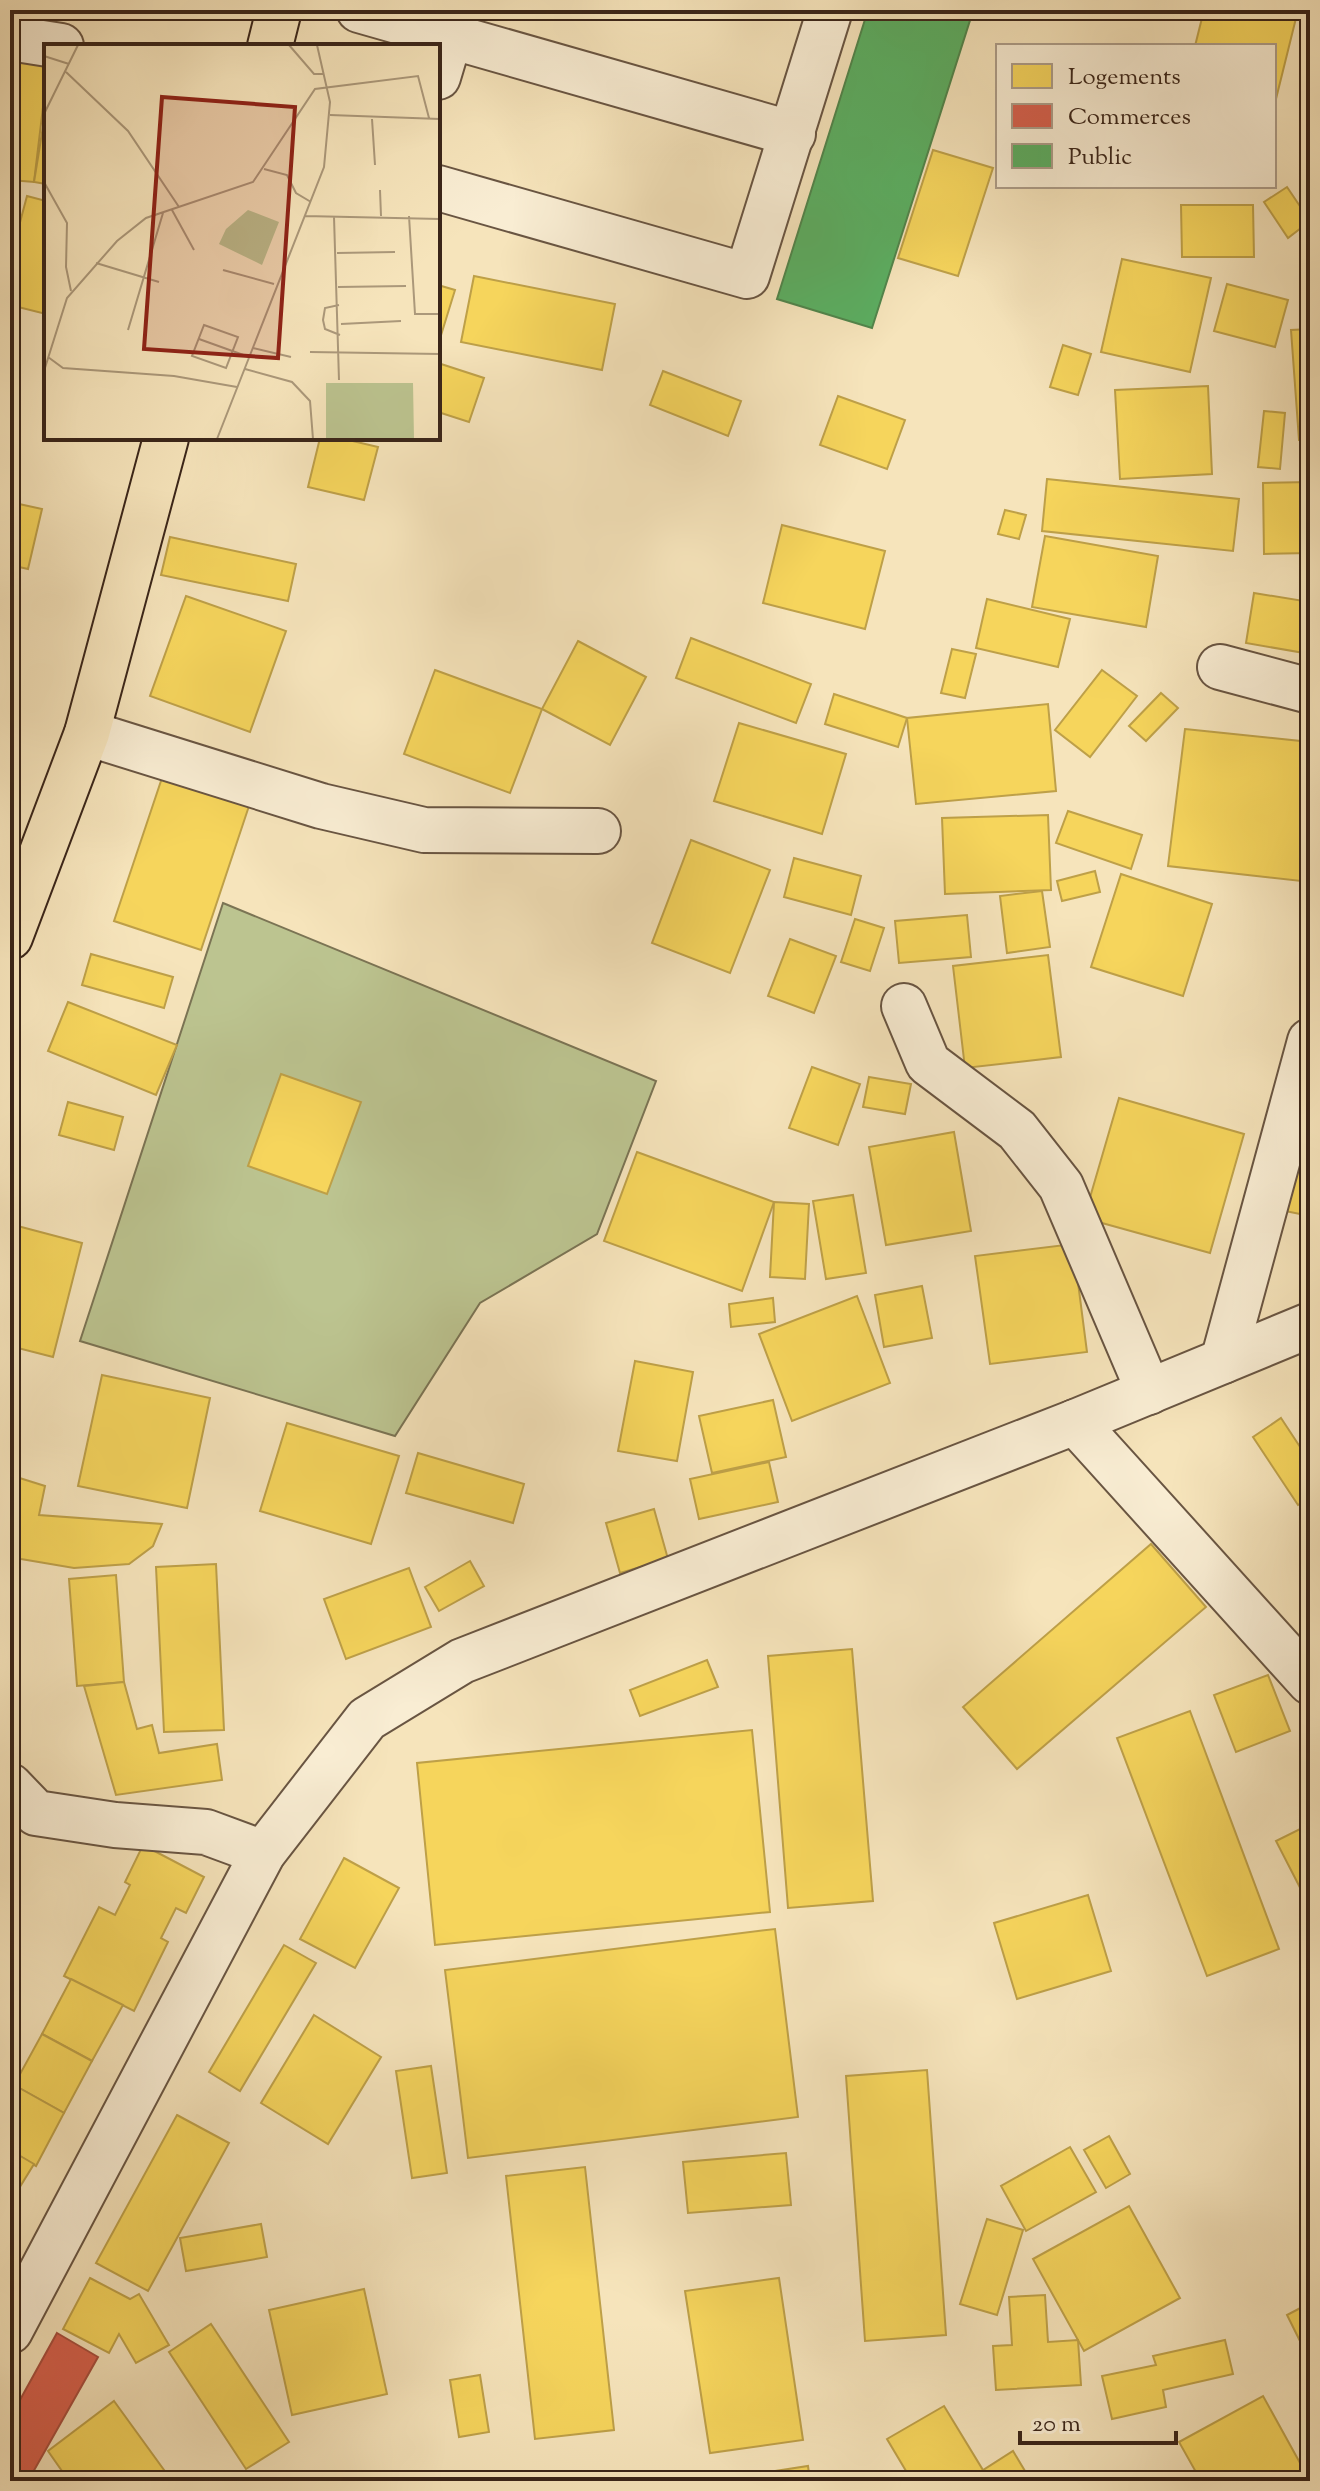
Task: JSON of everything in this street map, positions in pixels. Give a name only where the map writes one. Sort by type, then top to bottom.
[{"type":"highway","points":[[270,44],[279,10]]},
{"type":"highway","points":[[10,937],[87,733],[165,440]]},
{"type":"street","points":[[359,10],[454,23],[793,134]]},
{"type":"street","points":[[440,189],[747,276],[830,10]]},
{"type":"street","points":[[440,70],[454,23]]},
{"type":"street","points":[[10,38],[48,44]]},
{"type":"street","points":[[1220,667],[1310,691]]},
{"type":"street","points":[[87,733],[321,806],[424,830],[598,831]]},
{"type":"street","points":[[904,1006],[928,1063],[1017,1130],[1061,1186],[1149,1392]]},
{"type":"street","points":[[1223,1361],[1310,1041]]},
{"type":"street","points":[[10,2331],[263,1853],[367,1719],[462,1661],[1075,1422],[1310,1325]]},
{"type":"street","points":[[1075,1422],[1310,1682]]},
{"type":"street","points":[[10,1786],[36,1813],[115,1825],[206,1832],[263,1853]]},
{"type":"green space","points":[[223,903],[656,1081],[597,1234],[480,1303],[395,1436],[80,1341]]},
{"type":"building: Logements","points":[[1204,10],[1298,10],[1276,99],[1276,44],[1196,44]]},
{"type":"building: Logements","points":[[10,55],[44,60],[44,99],[34,182],[10,180]]},
{"type":"building: Logements","points":[[44,120],[44,184],[34,182]]},
{"type":"building: Logements","points":[[933,150],[993,168],[958,276],[898,258]]},
{"type":"building: Logements","points":[[1287,187],[1310,221],[1288,238],[1264,202]]},
{"type":"building: Logements","points":[[27,196],[44,200],[44,314],[10,305],[10,260]]},
{"type":"building: Logements","points":[[1181,205],[1253,205],[1254,257],[1182,257]]},
{"type":"building: Logements","points":[[1122,259],[1211,278],[1190,372],[1101,352]]},
{"type":"building: Logements","points":[[474,276],[615,304],[602,370],[461,342]]},
{"type":"building: Logements","points":[[1227,284],[1288,300],[1275,347],[1214,331]]},
{"type":"building: Logements","points":[[440,286],[455,290],[440,339]]},
{"type":"building: Logements","points":[[1310,329],[1310,439],[1299,440],[1291,330]]},
{"type":"building: Logements","points":[[1063,345],[1091,354],[1078,395],[1050,387]]},
{"type":"building: Logements","points":[[440,364],[484,378],[469,422],[440,413]]},
{"type":"building: Logements","points":[[663,371],[741,401],[728,436],[650,405]]},
{"type":"building: Logements","points":[[1208,386],[1212,474],[1120,479],[1115,390]]},
{"type":"building: Logements","points":[[838,396],[905,420],[887,469],[820,445]]},
{"type":"building: Logements","points":[[1264,411],[1285,413],[1280,469],[1258,467]]},
{"type":"building: Logements","points":[[320,440],[348,440],[378,447],[364,500],[308,487]]},
{"type":"building: Logements","points":[[1047,479],[1239,499],[1233,551],[1042,531]]},
{"type":"building: Logements","points":[[1310,482],[1310,553],[1264,554],[1263,483]]},
{"type":"building: Logements","points":[[10,502],[42,509],[28,569],[10,565]]},
{"type":"building: Logements","points":[[1005,510],[1026,515],[1019,539],[998,534]]},
{"type":"building: Logements","points":[[782,525],[885,551],[865,629],[763,603]]},
{"type":"building: Logements","points":[[1045,536],[1158,556],[1146,627],[1032,607]]},
{"type":"building: Logements","points":[[170,537],[296,564],[288,601],[161,575]]},
{"type":"building: Logements","points":[[1254,593],[1310,602],[1310,654],[1246,643]]},
{"type":"building: Logements","points":[[186,596],[286,631],[250,732],[150,696]]},
{"type":"building: Logements","points":[[987,599],[1070,619],[1058,667],[976,648]]},
{"type":"building: Logements","points":[[691,638],[811,684],[796,723],[676,678]]},
{"type":"building: Logements","points":[[578,641],[646,677],[610,745],[542,709]]},
{"type":"building: Logements","points":[[952,649],[976,654],[965,698],[941,693]]},
{"type":"building: Logements","points":[[435,670],[542,709],[510,793],[404,754]]},
{"type":"building: Logements","points":[[1102,670],[1137,696],[1090,757],[1055,730]]},
{"type":"building: Logements","points":[[1161,693],[1178,708],[1146,741],[1129,726]]},
{"type":"building: Logements","points":[[834,694],[907,718],[898,747],[825,724]]},
{"type":"building: Logements","points":[[1048,704],[1056,791],[916,804],[907,718]]},
{"type":"building: Logements","points":[[739,723],[846,754],[822,834],[714,801]]},
{"type":"building: Logements","points":[[1185,729],[1310,742],[1310,882],[1168,866]]},
{"type":"building: Logements","points":[[166,766],[253,794],[201,950],[114,921]]},
{"type":"building: Logements","points":[[1068,811],[1142,835],[1131,869],[1056,843]]},
{"type":"building: Logements","points":[[1048,815],[1051,890],[945,894],[942,818]]},
{"type":"building: Logements","points":[[691,840],[770,870],[730,973],[652,943]]},
{"type":"building: Logements","points":[[794,858],[861,876],[851,915],[784,897]]},
{"type":"building: Logements","points":[[1095,871],[1100,892],[1062,901],[1057,881]]},
{"type":"building: Logements","points":[[1121,874],[1212,904],[1183,996],[1091,967]]},
{"type":"building: Logements","points":[[1042,891],[1050,947],[1007,953],[1000,896]]},
{"type":"building: Logements","points":[[967,915],[971,957],[899,963],[895,921]]},
{"type":"building: Logements","points":[[855,919],[884,928],[870,971],[841,962]]},
{"type":"building: Logements","points":[[790,939],[836,956],[814,1013],[768,996]]},
{"type":"building: Logements","points":[[91,954],[173,977],[164,1008],[82,985]]},
{"type":"building: Logements","points":[[1048,955],[1061,1057],[965,1068],[953,966]]},
{"type":"building: Logements","points":[[68,1002],[177,1045],[156,1095],[48,1051]]},
{"type":"building: Logements","points":[[812,1067],[860,1084],[838,1145],[789,1128]]},
{"type":"building: Logements","points":[[281,1074],[361,1102],[327,1194],[248,1166]]},
{"type":"building: Logements","points":[[869,1077],[911,1084],[905,1114],[863,1107]]},
{"type":"building: Logements","points":[[1119,1098],[1244,1134],[1210,1253],[1084,1218]]},
{"type":"building: Logements","points":[[68,1102],[123,1117],[114,1150],[59,1135]]},
{"type":"building: Logements","points":[[1310,1114],[1310,1216],[1285,1211]]},
{"type":"building: Logements","points":[[954,1132],[971,1231],[886,1245],[869,1147]]},
{"type":"building: Logements","points":[[637,1152],[774,1202],[742,1291],[604,1241]]},
{"type":"building: Logements","points":[[853,1195],[866,1273],[826,1279],[813,1201]]},
{"type":"building: Logements","points":[[774,1202],[809,1204],[805,1279],[770,1277]]},
{"type":"building: Logements","points":[[10,1224],[82,1243],[53,1357],[10,1346]]},
{"type":"building: Logements","points":[[1073,1244],[1087,1352],[990,1364],[975,1256]]},
{"type":"building: Logements","points":[[922,1286],[932,1338],[884,1347],[875,1295]]},
{"type":"building: Logements","points":[[857,1296],[890,1383],[792,1421],[759,1334]]},
{"type":"building: Logements","points":[[773,1298],[775,1322],[731,1327],[729,1304]]},
{"type":"building: Logements","points":[[635,1361],[693,1372],[677,1461],[618,1451]]},
{"type":"building: Logements","points":[[102,1375],[210,1398],[187,1508],[78,1486]]},
{"type":"building: Logements","points":[[773,1400],[786,1457],[712,1473],[699,1416]]},
{"type":"building: Logements","points":[[1281,1418],[1310,1462],[1310,1498],[1298,1505],[1253,1437]]},
{"type":"building: Logements","points":[[287,1423],[399,1456],[371,1544],[260,1511]]},
{"type":"building: Logements","points":[[418,1453],[524,1484],[513,1523],[406,1493]]},
{"type":"building: Logements","points":[[769,1462],[778,1502],[699,1519],[690,1479]]},
{"type":"building: Logements","points":[[10,1475],[45,1486],[39,1515],[162,1524],[153,1546],[129,1564],[74,1568],[21,1559],[10,1555]]},
{"type":"building: Logements","points":[[654,1509],[668,1559],[620,1573],[606,1523]]},
{"type":"building: Logements","points":[[1151,1544],[1206,1607],[1017,1769],[963,1707]]},
{"type":"building: Logements","points":[[470,1561],[484,1586],[439,1611],[425,1587]]},
{"type":"building: Logements","points":[[216,1564],[224,1730],[164,1732],[156,1567]]},
{"type":"building: Logements","points":[[409,1568],[431,1627],[346,1659],[324,1599]]},
{"type":"building: Logements","points":[[116,1575],[124,1682],[77,1686],[69,1579]]},
{"type":"building: Logements","points":[[852,1649],[873,1901],[788,1908],[768,1656]]},
{"type":"building: Logements","points":[[707,1660],[718,1687],[640,1716],[630,1690]]},
{"type":"building: Logements","points":[[1268,1675],[1290,1731],[1236,1752],[1214,1695]]},
{"type":"building: Logements","points":[[124,1682],[137,1729],[152,1725],[159,1753],[217,1744],[222,1780],[116,1795],[84,1686]]},
{"type":"building: Logements","points":[[1190,1711],[1279,1949],[1207,1976],[1117,1738]]},
{"type":"building: Logements","points":[[752,1730],[770,1912],[435,1945],[417,1763]]},
{"type":"building: Logements","points":[[1310,1824],[1310,1907],[1276,1841]]},
{"type":"building: Logements","points":[[10,1840],[13,1841],[12,1881],[10,1881]]},
{"type":"building: Logements","points":[[143,1845],[204,1877],[186,1913],[176,1908],[161,1938],[168,1942],[134,2011],[64,1976],[99,1907],[115,1915],[130,1885],[125,1882]]},
{"type":"building: Logements","points":[[344,1858],[399,1888],[355,1968],[300,1939]]},
{"type":"building: Logements","points":[[1088,1895],[1111,1971],[1017,1999],[994,1923]]},
{"type":"building: Logements","points":[[775,1929],[798,2117],[468,2158],[445,1970]]},
{"type":"building: Logements","points":[[284,1945],[316,1963],[240,2091],[209,2072]]},
{"type":"building: Logements","points":[[71,1979],[123,2005],[92,2061],[42,2034]]},
{"type":"building: Logements","points":[[314,2015],[381,2057],[328,2144],[261,2103]]},
{"type":"building: Logements","points":[[42,2034],[92,2061],[64,2113],[14,2085]]},
{"type":"building: Logements","points":[[431,2066],[447,2173],[412,2178],[396,2071]]},
{"type":"building: Logements","points":[[927,2070],[946,2335],[865,2341],[846,2076]]},
{"type":"building: Logements","points":[[14,2085],[64,2113],[36,2166],[10,2150],[10,2093]]},
{"type":"building: Logements","points":[[177,2115],[229,2143],[148,2291],[96,2263]]},
{"type":"building: Logements","points":[[1109,2136],[1130,2174],[1106,2188],[1084,2150]]},
{"type":"building: Logements","points":[[1070,2147],[1096,2192],[1026,2231],[1001,2186]]},
{"type":"building: Logements","points":[[10,2150],[34,2164],[10,2203]]},
{"type":"building: Logements","points":[[786,2153],[791,2205],[688,2213],[683,2162]]},
{"type":"building: Logements","points":[[585,2167],[614,2430],[535,2439],[506,2176]]},
{"type":"building: Logements","points":[[1129,2206],[1180,2298],[1084,2351],[1033,2259]]},
{"type":"building: Logements","points":[[987,2219],[1023,2230],[997,2315],[960,2304]]},
{"type":"building: Logements","points":[[261,2224],[267,2257],[186,2271],[180,2238]]},
{"type":"building: Logements","points":[[90,2278],[130,2299],[139,2294],[169,2345],[136,2363],[119,2334],[109,2353],[63,2329]]},
{"type":"building: Logements","points":[[779,2278],[803,2440],[710,2453],[685,2291]]},
{"type":"building: Logements","points":[[364,2289],[387,2394],[292,2415],[269,2310]]},
{"type":"building: Logements","points":[[1045,2295],[1048,2342],[1078,2340],[1081,2385],[996,2390],[993,2346],[1012,2345],[1009,2297]]},
{"type":"building: Logements","points":[[1310,2303],[1310,2338],[1301,2343],[1287,2315]]},
{"type":"building: Logements","points":[[211,2324],[289,2442],[246,2469],[169,2352]]},
{"type":"building: Logements","points":[[1225,2340],[1233,2374],[1163,2390],[1166,2407],[1112,2419],[1102,2376],[1156,2365],[1153,2356]]},
{"type":"building: Logements","points":[[480,2375],[489,2432],[459,2437],[450,2380]]},
{"type":"building: Logements","points":[[1263,2396],[1310,2481],[1201,2481],[1179,2442]]},
{"type":"building: Logements","points":[[114,2401],[172,2481],[69,2481],[48,2451]]},
{"type":"building: Logements","points":[[944,2406],[983,2470],[1013,2451],[1031,2481],[912,2481],[887,2439]]},
{"type":"building: Logements","points":[[808,2466],[810,2481],[715,2481],[715,2480]]},
{"type":"building: Logements","points":[[402,2475],[454,2475],[454,2481],[402,2481]]},
{"type":"building: Commerces","points":[[57,2333],[98,2357],[28,2481],[15,2481],[10,2478],[10,2418]]},
{"type":"building: Public","points":[[868,10],[961,10],[972,14],[872,328],[777,299]]}]
